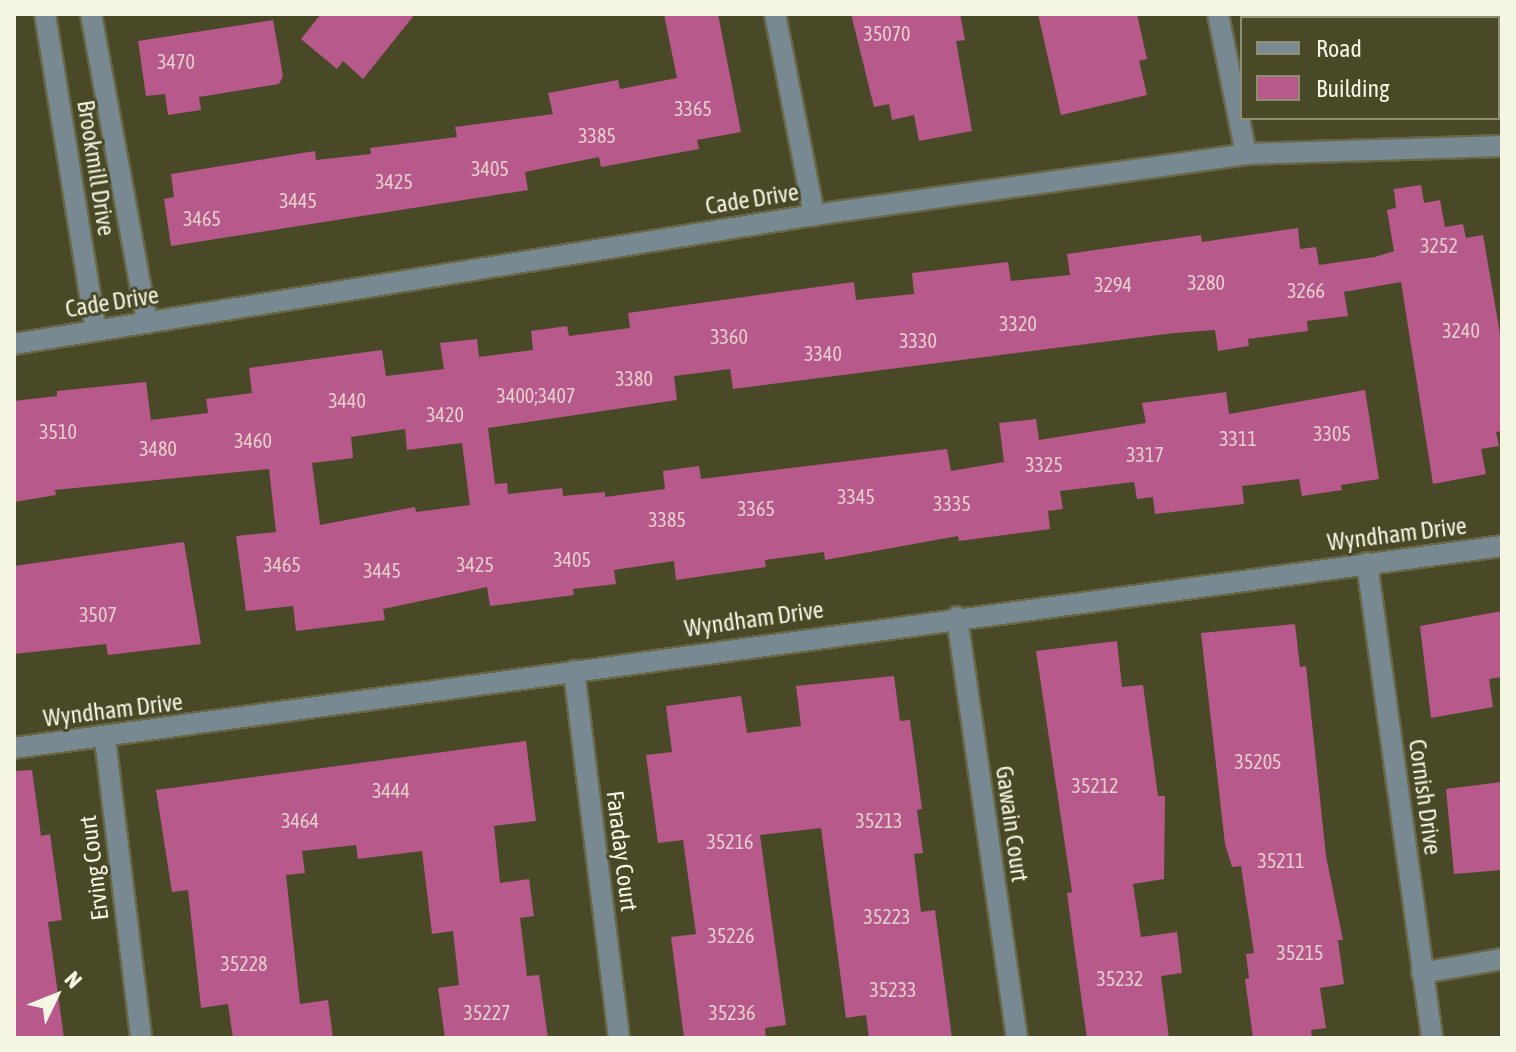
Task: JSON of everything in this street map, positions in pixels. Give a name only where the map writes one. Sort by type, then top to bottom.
[{"type":"street","name":"Brookmill Drive","points":[[45,14],[96,331]]},
{"type":"street","name":"Brookmill Drive","points":[[91,14],[147,323]]},
{"type":"street","points":[[775,14],[814,215]]},
{"type":"street","points":[[1218,14],[1246,154]]},
{"type":"street","name":"Cade Drive","points":[[14,344],[814,215],[1246,154],[1502,146]]},
{"type":"street","name":"Wyndham Drive","points":[[14,748],[105,739],[957,617],[1502,546]]},
{"type":"street","name":"Cornish Drive","points":[[1367,563],[1432,1038]]},
{"type":"street","name":"Gawain Court","points":[[957,617],[1017,1038]]},
{"type":"street","name":"Faraday Court","points":[[574,671],[619,1038]]},
{"type":"street","name":"Erving Court","points":[[105,739],[141,1038]]},
{"type":"street","points":[[1422,973],[1502,959]]},
{"type":"building","points":[[321,14],[415,14],[363,79],[343,61],[337,69],[301,39]]},
{"type":"building","points":[[664,14],[718,14],[741,132],[697,140],[699,149],[601,167],[599,157],[525,172],[528,190],[171,246],[164,199],[174,197],[171,174],[315,151],[316,160],[371,154],[370,148],[457,137],[455,127],[553,114],[548,93],[618,80],[620,89],[677,78]]},
{"type":"building","points":[[851,14],[960,14],[965,40],[956,41],[972,131],[919,141],[914,115],[892,120],[889,104],[874,107]]},
{"type":"building","points":[[1038,14],[1137,14],[1147,59],[1139,61],[1147,95],[1061,115]]},
{"type":"building","points":[[273,20],[283,76],[279,84],[199,97],[201,110],[168,115],[165,94],[146,96],[138,41]]},
{"type":"building","points":[[1421,185],[1424,203],[1440,200],[1445,227],[1463,224],[1466,238],[1483,235],[1502,345],[1502,431],[1496,432],[1499,446],[1481,449],[1486,474],[1433,484],[1401,282],[1344,292],[1348,316],[1307,321],[1308,331],[1248,339],[1249,346],[1218,351],[1215,330],[733,389],[730,369],[674,376],[677,400],[488,428],[495,484],[507,483],[508,494],[562,488],[563,496],[605,492],[605,497],[665,489],[663,471],[699,466],[701,479],[947,449],[951,471],[1004,462],[999,423],[1036,419],[1039,440],[1146,423],[1142,403],[1226,392],[1229,414],[1365,390],[1379,479],[1341,485],[1342,490],[1302,496],[1299,479],[1242,486],[1244,504],[1155,514],[1153,497],[1137,499],[1134,482],[1060,491],[1063,509],[1048,511],[1050,529],[959,541],[958,536],[825,560],[824,552],[765,560],[766,567],[676,580],[674,561],[614,570],[616,584],[573,589],[574,595],[490,606],[487,587],[383,609],[385,620],[296,631],[293,606],[246,611],[236,536],[276,532],[269,469],[55,490],[56,495],[14,502],[14,401],[57,396],[57,391],[146,382],[151,420],[208,413],[206,399],[252,393],[249,368],[382,350],[386,376],[444,369],[440,343],[477,339],[479,357],[533,350],[531,331],[567,326],[569,336],[630,328],[628,313],[854,282],[856,300],[914,294],[912,273],[1008,262],[1011,281],[1070,275],[1067,254],[1201,235],[1202,242],[1298,228],[1300,249],[1316,247],[1319,265],[1375,257],[1394,251],[1387,210],[1396,208],[1394,189]],"holes":[[[405,429],[407,450],[462,443],[470,505],[416,512],[415,507],[320,525],[312,463],[353,458],[351,437]]]},
{"type":"building","points":[[184,542],[201,644],[108,655],[106,644],[14,654],[14,566]]},
{"type":"building","points":[[1502,611],[1502,677],[1489,679],[1493,707],[1431,718],[1420,626]]},
{"type":"building","points":[[1295,624],[1300,667],[1306,666],[1326,856],[1343,940],[1338,940],[1344,984],[1320,988],[1326,1028],[1311,1030],[1312,1038],[1253,1038],[1245,979],[1249,978],[1246,954],[1254,953],[1241,866],[1232,867],[1225,844],[1201,633]]},
{"type":"building","points":[[1117,641],[1122,687],[1143,685],[1158,796],[1165,796],[1164,879],[1133,884],[1141,937],[1177,932],[1182,973],[1161,976],[1169,1038],[1087,1038],[1067,893],[1072,892],[1036,651]]},
{"type":"building","points":[[894,676],[900,721],[910,720],[922,809],[917,810],[923,853],[914,854],[921,912],[935,910],[952,1038],[869,1038],[866,1015],[846,1018],[821,828],[760,835],[786,1025],[765,1028],[766,1038],[684,1038],[671,937],[696,934],[683,840],[658,843],[646,755],[672,752],[666,706],[741,696],[747,733],[801,726],[796,686]]},
{"type":"building","points":[[526,741],[536,821],[494,826],[500,883],[529,879],[534,916],[520,918],[527,976],[539,975],[548,1038],[445,1038],[438,988],[459,985],[453,931],[432,934],[422,851],[358,859],[356,845],[302,851],[305,873],[286,875],[300,1004],[328,1000],[333,1038],[233,1038],[228,1004],[201,1008],[188,890],[172,892],[156,790]]},
{"type":"building","points":[[32,770],[41,836],[50,834],[62,920],[48,922],[64,1038],[14,1038],[14,771]]},
{"type":"building","points":[[1502,782],[1502,870],[1454,874],[1446,789]]}]
